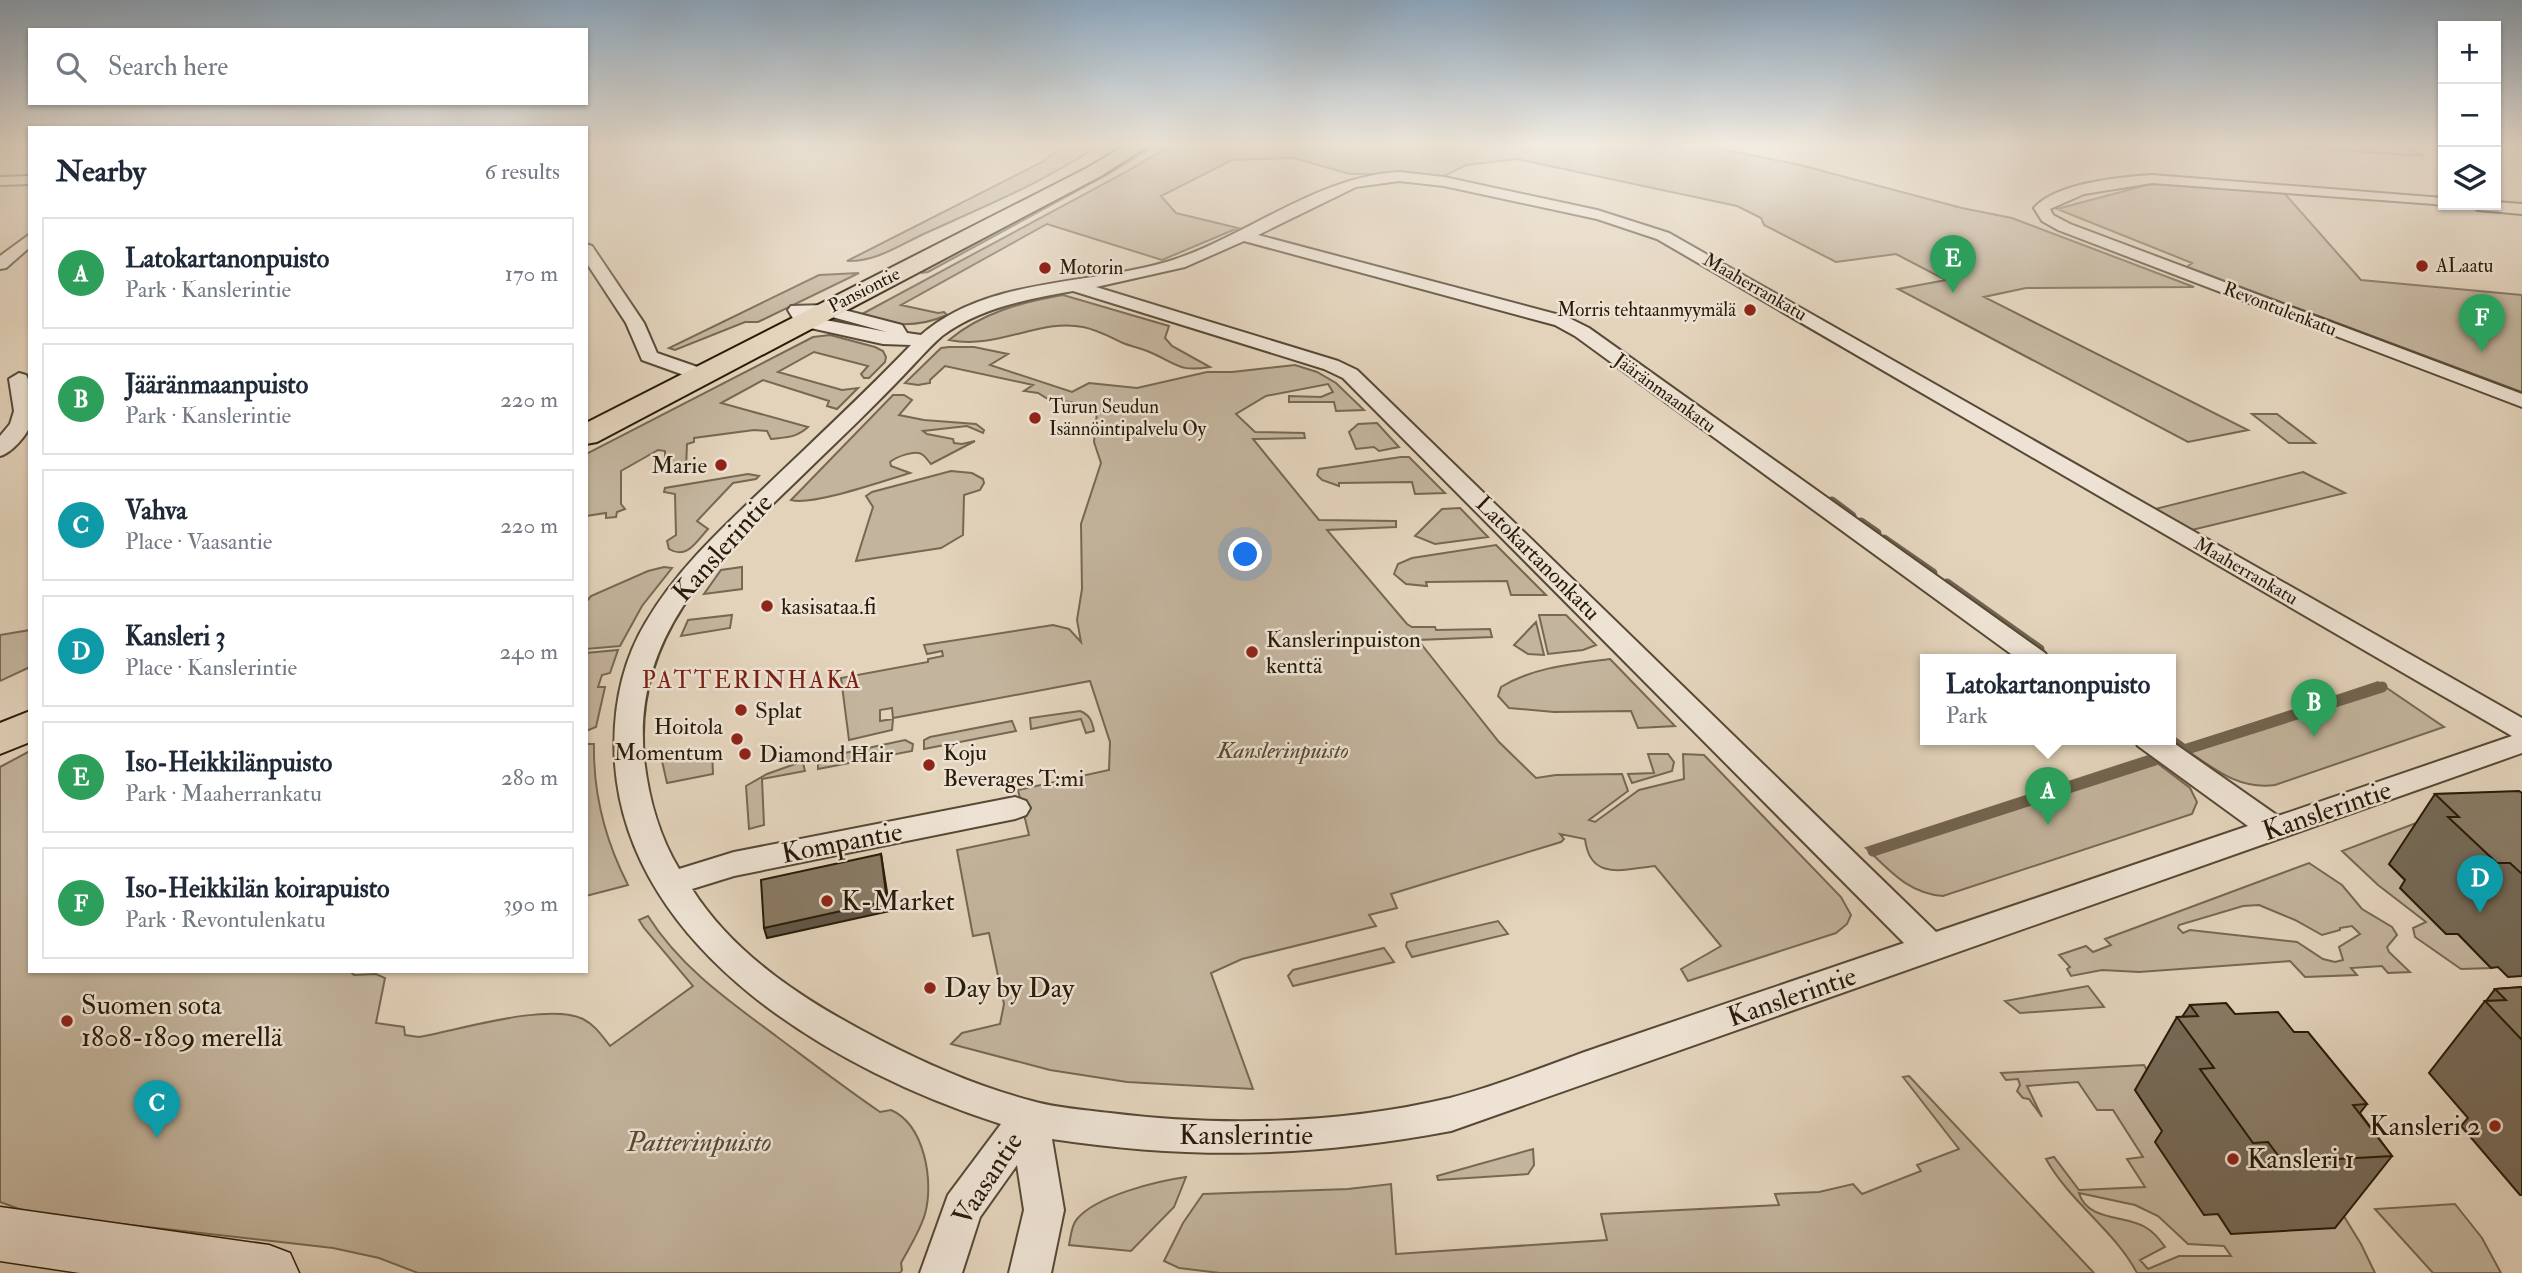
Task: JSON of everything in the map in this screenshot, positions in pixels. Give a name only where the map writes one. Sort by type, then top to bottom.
[{"type":"main road","name":"Pansiontie","points":[[808,314],[1012,203]]},
{"type":"main road","name":"Pansiontie","points":[[588,416],[692,372],[1031,203]]},
{"type":"main road","name":"Pansiontie","points":[[588,434],[692,372]]},
{"type":"main road","points":[[0,714],[28,700]]},
{"type":"main road","points":[[0,740],[28,725]]},
{"type":"street","name":"Maaherrankatu","points":[[911,339],[984,307],[1042,290],[1160,269],[1243,236],[1311,203]]},
{"type":"street","name":"Maaherrankatu","points":[[1537,203],[1642,227],[1710,261],[2522,730]]},
{"type":"street","name":"Revontulenkatu","points":[[2047,203],[2043,211],[2047,218],[2082,234],[2522,401]]},
{"type":"street","points":[[2501,207],[2522,209]]},
{"type":"street","name":"Jääränmaankatu","points":[[1243,236],[1522,308],[1561,321],[1582,332],[2029,654]]},
{"type":"street","points":[[0,264],[28,241]]},
{"type":"street","points":[[588,252],[635,323],[649,356],[692,372]]},
{"type":"street","name":"Latokartanonkatu","points":[[1072,285],[1331,365],[1350,374],[1931,949]]},
{"type":"street","points":[[808,314],[883,338],[911,339]]},
{"type":"street","name":"Kanslerintie","points":[[911,339],[883,386],[717,547],[677,595],[648,645],[635,681],[628,728],[629,780],[644,829],[670,885],[713,939],[746,972],[822,1024],[922,1078],[1029,1118],[1146,1136],[1193,1137],[1326,1135],[1451,1114],[2522,743]]},
{"type":"street","points":[[0,450],[25,418],[27,409],[19,379]]},
{"type":"street","points":[[2156,745],[2274,829]]},
{"type":"street","name":"Kompantie","points":[[670,885],[734,864],[1016,808]]},
{"type":"street","name":"Vaasantie","points":[[941,1273],[962,1208],[1029,1118]]},
{"type":"street","name":"Vaasantie","points":[[1029,1118],[1044,1210],[1030,1273]]},
{"type":"street","points":[[0,1234],[270,1273]]},
{"type":"green space","points":[[960,203],[992,203],[869,259],[847,261]]},
{"type":"green space","points":[[1043,203],[1054,203],[928,272],[921,273],[945,255]]},
{"type":"green space","points":[[1067,203],[1168,203],[1176,213],[1238,228],[1162,260],[1047,224],[901,305],[944,312],[947,315],[915,324],[893,324],[862,314]]},
{"type":"green space","points":[[1725,203],[1945,203],[2012,218],[2194,287],[2026,288],[1984,297],[2248,430],[2188,442],[1898,289],[1946,280],[1896,254],[1836,262],[1764,225],[1761,218],[1737,206]]},
{"type":"green space","points":[[2078,203],[2293,203],[2361,280],[2522,295],[2522,392],[2187,267],[2192,263],[2057,209]]},
{"type":"green space","points":[[859,273],[758,322],[745,322],[675,350],[669,348],[819,275]]},
{"type":"green space","points":[[1063,295],[1169,326],[1165,338],[1172,346],[1210,367],[1192,369],[1180,366],[1099,332],[1067,325],[984,341],[949,340],[975,323],[1003,310]]},
{"type":"green space","points":[[830,335],[875,347],[883,351],[885,362],[869,378],[864,378],[861,374],[868,366],[814,352],[778,372],[842,390],[858,388],[837,409],[827,406],[829,401],[763,380],[721,403],[808,427],[804,431],[771,439],[767,431],[754,430],[694,438],[694,442],[687,444],[686,469],[665,469],[665,451],[658,450],[621,471],[621,504],[625,509],[617,512],[616,517],[606,518],[606,513],[588,516],[588,453],[813,337]]},
{"type":"green space","name":"Kanslerinpuisto","points":[[974,347],[1008,354],[990,365],[1072,392],[1089,383],[1137,388],[1207,372],[1295,365],[1317,372],[1336,383],[1364,410],[1336,411],[1334,402],[1289,402],[1289,396],[1321,397],[1333,392],[1328,384],[1266,396],[1236,414],[1255,432],[1304,433],[1305,438],[1253,439],[1319,520],[1396,521],[1396,527],[1327,530],[1407,624],[1412,627],[1435,627],[1436,630],[1490,629],[1492,637],[1418,640],[1499,742],[1536,778],[1622,774],[1628,791],[1589,820],[1595,822],[1639,790],[1684,779],[1683,754],[1704,755],[1841,897],[1851,915],[1847,924],[1836,933],[1688,981],[1681,969],[1721,946],[1655,866],[1621,870],[1601,867],[1588,853],[1585,839],[1560,834],[1564,839],[1561,842],[1391,894],[1397,908],[1369,915],[1376,926],[1242,959],[1211,973],[1253,1089],[1127,1082],[1050,1070],[951,1044],[962,1033],[1000,1024],[1004,1004],[989,933],[973,936],[957,850],[1029,835],[1018,790],[1109,770],[1110,742],[1090,681],[893,718],[892,708],[880,710],[880,721],[893,719],[892,730],[849,740],[841,678],[928,662],[928,659],[943,656],[942,651],[927,654],[924,645],[1053,625],[1069,629],[1081,642],[1077,620],[1082,589],[1081,524],[1101,463],[1094,442],[1097,412],[1091,405],[1048,399],[1038,393],[1024,391],[1033,385],[945,366],[930,383],[905,383],[941,348]]},
{"type":"green space","points":[[893,395],[904,395],[912,400],[899,415],[976,424],[984,430],[983,433],[967,426],[923,431],[953,439],[954,443],[975,441],[931,464],[920,453],[901,456],[890,462],[891,466],[910,473],[832,496],[791,500]]},
{"type":"green space","points":[[2252,414],[2277,414],[2315,443],[2289,443]]},
{"type":"green space","points":[[1377,423],[1399,447],[1379,451],[1374,447],[1356,449],[1349,432],[1358,424]]},
{"type":"green space","points":[[1409,457],[1445,493],[1415,494],[1412,482],[1339,483],[1339,486],[1322,480],[1317,475],[1319,469]]},
{"type":"green space","points":[[951,471],[972,473],[983,479],[984,483],[980,490],[964,495],[963,535],[941,548],[856,561],[873,507],[866,496],[872,492]]},
{"type":"green space","points":[[2303,472],[2345,493],[2192,530],[2155,509]]},
{"type":"green space","points":[[748,474],[759,476],[756,479],[733,483],[697,521],[708,529],[691,548],[681,552],[669,549],[667,541],[676,535],[675,494],[664,492],[665,488]]},
{"type":"green space","points":[[1460,508],[1488,537],[1435,544],[1415,536],[1442,509]]},
{"type":"green space","points":[[1496,545],[1546,595],[1511,595],[1507,581],[1426,582],[1427,586],[1406,584],[1394,574],[1398,564],[1412,558]]},
{"type":"green space","points":[[742,567],[742,589],[704,594],[721,570]]},
{"type":"green space","points":[[672,568],[642,606],[620,646],[588,649],[588,600],[648,571]]},
{"type":"green space","points":[[732,615],[730,628],[681,636],[688,620]]},
{"type":"green space","points":[[1539,615],[1566,615],[1596,645],[1583,650],[1548,654]]},
{"type":"green space","points":[[1536,622],[1544,655],[1528,654],[1514,645]]},
{"type":"green space","points":[[28,630],[28,668],[0,681],[0,635]]},
{"type":"green space","points":[[618,650],[610,673],[602,675],[598,687],[605,687],[596,727],[588,730],[588,653]]},
{"type":"green space","points":[[1610,659],[1675,726],[1638,728],[1631,711],[1554,712],[1509,708],[1498,696],[1501,687],[1527,675],[1554,667]]},
{"type":"green space","points":[[2378,682],[2444,727],[2275,785],[2261,786],[2237,780],[2182,747]]},
{"type":"green space","points":[[1080,711],[1090,719],[1094,731],[1086,733],[1081,719],[1031,729],[1030,718]]},
{"type":"green space","points":[[1012,721],[1016,731],[924,749],[924,740],[930,737]]},
{"type":"green space","points":[[905,740],[913,744],[912,751],[818,769],[818,762],[826,757]]},
{"type":"green space","points":[[588,744],[594,744],[598,799],[607,834],[628,885],[588,895]]},
{"type":"green space","points":[[712,751],[713,774],[667,783],[662,761]]},
{"type":"green space","name":"Patterinpuisto","points":[[28,752],[28,973],[376,974],[385,978],[376,1023],[404,1027],[405,1035],[419,1037],[527,1015],[568,1015],[591,1024],[610,1046],[693,986],[644,928],[639,920],[648,916],[690,967],[723,996],[867,1103],[880,1112],[891,1110],[903,1117],[912,1128],[924,1156],[928,1201],[920,1227],[901,1263],[902,1270],[900,1273],[418,1273],[379,1258],[333,1248],[33,1214],[0,1202],[0,767]]},
{"type":"green space","points":[[1648,754],[1668,754],[1674,762],[1672,771],[1632,783],[1628,774],[1654,773]]},
{"type":"green space","points":[[2148,756],[2190,788],[2197,802],[2192,814],[1943,896],[1920,890],[1900,880],[1866,848]]},
{"type":"green space","points":[[803,763],[805,771],[762,779],[764,825],[749,829],[746,786],[767,774]]},
{"type":"green space","points":[[2432,817],[2390,865],[2491,968],[2461,969],[2415,937],[2413,928],[2426,922],[2378,885],[2342,851]]},
{"type":"green space","points":[[2309,863],[2342,885],[2362,909],[2392,927],[2397,935],[2387,947],[2389,952],[2410,972],[2388,973],[2382,966],[2351,968],[2357,975],[2305,977],[2290,961],[2139,972],[2102,970],[2071,976],[2067,969],[2070,967],[2059,955],[2086,946],[2093,952],[2111,945],[2105,939]],"holes":[[[2259,905],[2322,935],[2352,926],[2360,934],[2339,947],[2343,960],[2335,962],[2323,959],[2297,942],[2190,930],[2183,933],[2178,928],[2179,925],[2243,906]]]},
{"type":"green space","points":[[1498,921],[1508,934],[1412,957],[1406,946],[1407,942]]},
{"type":"green space","points":[[1384,948],[1394,962],[1293,986],[1288,976],[1293,970]]},
{"type":"green space","points":[[2088,986],[2104,1007],[2020,1013],[2005,1001]]},
{"type":"green space","points":[[2144,1065],[2151,1077],[2135,1090],[2231,1234],[2340,1210],[2375,1273],[2137,1273],[2116,1243],[2067,1189],[2046,1159],[2054,1157],[2079,1190],[2145,1187],[2127,1159],[2143,1157],[2113,1110],[2097,1110],[2078,1082],[2027,1086],[2042,1117],[2029,1099],[2023,1098],[2017,1091],[2020,1085],[2018,1079],[2006,1080],[2001,1073]],"holes":[[[2079,1193],[2135,1205],[2158,1216],[2188,1244],[2224,1246],[2231,1256],[2179,1256],[2148,1269],[2140,1260],[2165,1247],[2156,1236],[2137,1223],[2098,1213],[2083,1202]]]},
{"type":"green space","points":[[1909,1076],[2094,1273],[1220,1273],[1179,1268],[1164,1261],[1183,1223],[1203,1194],[1348,1189],[1391,1184],[1396,1254],[1607,1240],[1601,1214],[1779,1205],[1775,1194],[1819,1192],[1853,1184],[1862,1194],[1921,1171],[1917,1165],[1959,1149],[1903,1077]]},
{"type":"green space","points":[[1533,1149],[1534,1165],[1528,1174],[1438,1180],[1437,1176]]},
{"type":"green space","points":[[1186,1177],[1174,1207],[1131,1251],[1069,1245],[1072,1228],[1077,1219],[1098,1203],[1144,1186]]},
{"type":"green space","points":[[2455,1204],[2482,1238],[2501,1273],[2433,1273],[2375,1209]]},
{"type":"building","points":[[2522,793],[2522,874],[2510,863],[2497,863],[2448,817],[2459,817],[2435,794]]},
{"type":"building","name":"K-Market","points":[[881,854],[887,901],[764,928],[761,880]]},
{"type":"building","points":[[2522,987],[2522,1040],[2485,1001],[2506,1000],[2495,989]]},
{"type":"building","points":[[2226,1003],[2235,1014],[2278,1012],[2294,1032],[2308,1032],[2367,1104],[2353,1105],[2392,1156],[2283,1162],[2268,1142],[2253,1143],[2200,1069],[2214,1068],[2177,1017],[2198,1016],[2190,1005]]},
{"type":"waterway","points":[[1832,501],[1852,516]]},
{"type":"waterway","points":[[1861,522],[1877,533]]},
{"type":"waterway","points":[[1884,539],[1933,573]]},
{"type":"waterway","points":[[1947,583],[2040,649]]},
{"type":"waterway","points":[[2176,744],[2184,750],[2382,687]]},
{"type":"waterway","points":[[1873,851],[2155,760]]},
{"type":"place","name":"ALaatu","points":[[2422,266]]},
{"type":"place","name":"Motorin","points":[[1045,268]]},
{"type":"place","name":"Iso-Heikkilänpuisto","points":[[1953,293]]},
{"type":"place","name":"Morris tehtaanmyymälä","points":[[1750,310]]},
{"type":"place","name":"Iso-Heikkilän koirapuisto","points":[[2482,352]]},
{"type":"place","name":"Turun Seudun Isännöintipalvelu Oy","points":[[1035,418]]},
{"type":"place","name":"Marie","points":[[721,465]]},
{"type":"place","name":"kasisataa.fi","points":[[767,606]]},
{"type":"place","name":"Kanslerinpuiston kenttä","points":[[1252,652]]},
{"type":"place","name":"Splat","points":[[741,710]]},
{"type":"place","name":"Jääränmaanpuisto","points":[[2314,737]]},
{"type":"place","name":"Hoitola Momentum","points":[[737,739]]},
{"type":"place","name":"Diamond Hair","points":[[745,754]]},
{"type":"place","name":"Koju Beverages T:mi","points":[[929,765]]},
{"type":"place","name":"Latokartanonpuisto","points":[[2048,825]]},
{"type":"place","name":"K-Market","points":[[827,901]]},
{"type":"place","name":"Kansleri 3","points":[[2480,913]]},
{"type":"place","name":"Day by Day","points":[[930,988]]},
{"type":"place","name":"Suomen sota 1808-1809 merellä","points":[[67,1021]]},
{"type":"place","name":"Kansleri 2","points":[[2495,1126]]},
{"type":"place","name":"Vahva","points":[[157,1138]]},
{"type":"place","name":"Kansleri 1","points":[[2233,1159]]},
{"type":"district","name":"PATTERINHAKA","points":[[752,680]]}]
